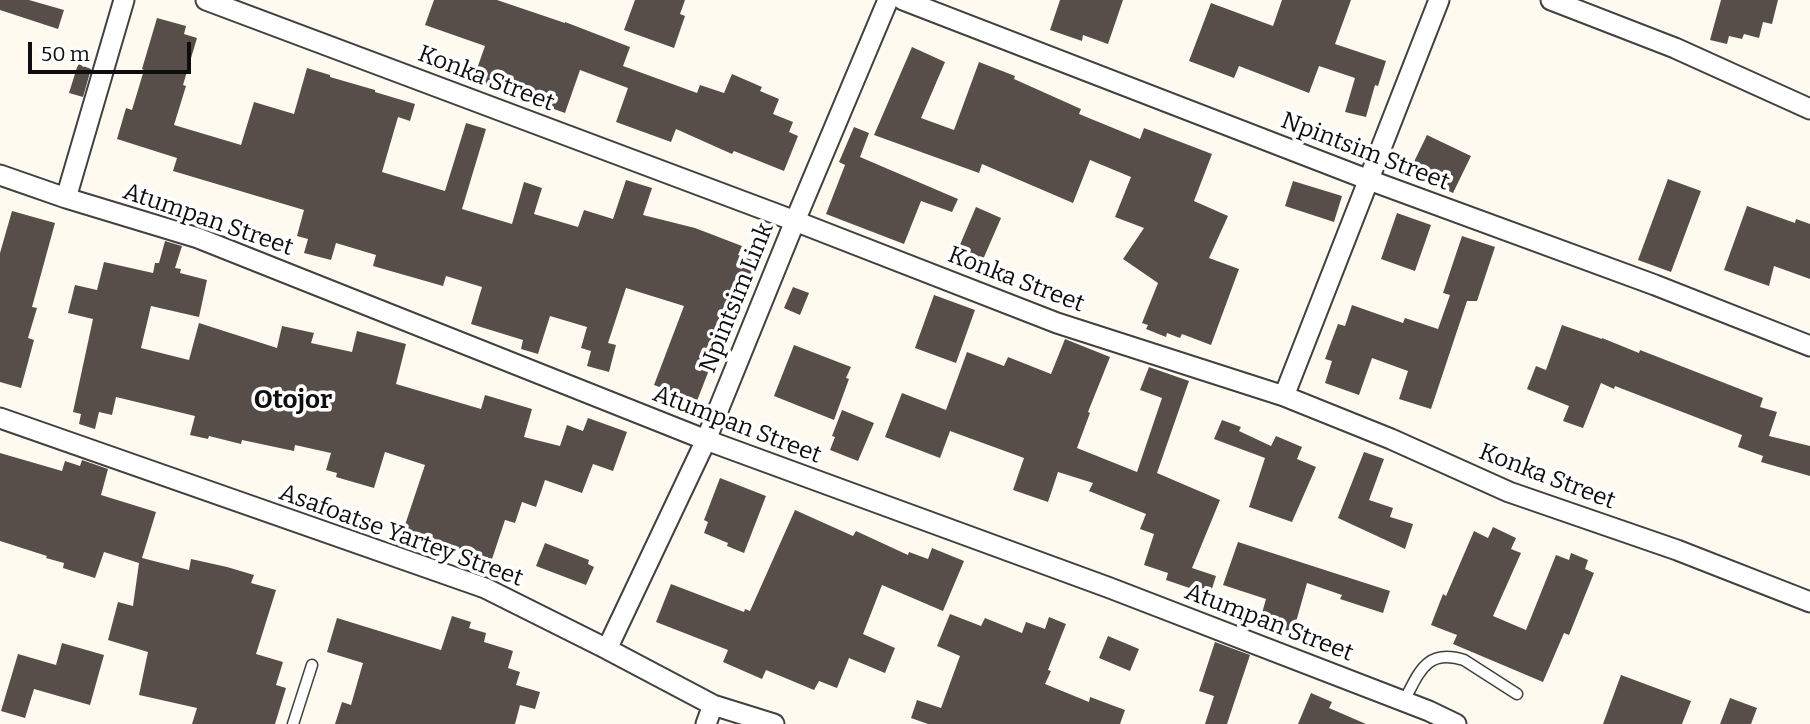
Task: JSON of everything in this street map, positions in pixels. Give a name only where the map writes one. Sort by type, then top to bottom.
[{"type":"street","points":[[66,198],[124,0]]},
{"type":"street","name":"Konka Street","points":[[206,0],[1057,323],[1283,396],[1391,439],[1509,492],[1677,550],[1810,602]]},
{"type":"street","name":"Npintsim Link","points":[[607,649],[706,440],[794,221],[888,0]]},
{"type":"street","name":"Npintsim Street","points":[[903,0],[1810,346]]},
{"type":"street","points":[[1283,396],[1439,0]]},
{"type":"street","points":[[1551,0],[1675,48],[1810,109]]},
{"type":"street","name":"Atumpan Street","points":[[0,175],[198,238],[706,440],[1110,588],[1404,701],[1456,724]]},
{"type":"street","name":"Asafoatse Yartey Street","points":[[0,418],[485,589],[607,649],[710,715],[774,724]]},
{"type":"lane","points":[[1404,701],[1428,661],[1443,656],[1464,660],[1517,695]]},
{"type":"lane","points":[[293,724],[312,665]]},
{"type":"building","points":[[0,0],[29,0],[64,10],[58,29],[0,10]]},
{"type":"building","points":[[434,0],[497,0],[565,22],[630,47],[623,66],[697,93],[700,85],[724,93],[732,74],[762,87],[760,91],[779,99],[773,114],[793,122],[789,132],[798,136],[784,171],[734,151],[732,154],[676,129],[671,142],[616,122],[628,88],[580,70],[565,113],[473,80],[485,46],[425,25]]},
{"type":"building","points":[[635,0],[685,0],[680,14],[685,16],[674,48],[624,30]]},
{"type":"building","points":[[1060,0],[1123,0],[1108,44],[1083,35],[1082,41],[1050,30]]},
{"type":"building","points":[[1282,0],[1351,0],[1335,44],[1386,61],[1378,86],[1375,85],[1366,117],[1345,112],[1355,78],[1319,66],[1309,93],[1239,66],[1234,78],[1189,61],[1211,3],[1273,26]]},
{"type":"building","points":[[1721,0],[1778,0],[1772,24],[1763,22],[1759,38],[1744,34],[1742,39],[1729,36],[1727,44],[1710,40]]},
{"type":"building","points":[[157,18],[186,26],[184,34],[197,38],[174,125],[241,145],[254,102],[294,114],[307,68],[415,104],[410,121],[398,117],[382,172],[445,191],[466,123],[486,129],[462,209],[512,224],[524,182],[542,188],[534,214],[578,227],[584,210],[613,219],[626,180],[652,188],[643,215],[695,228],[742,246],[738,255],[755,261],[751,276],[741,274],[721,329],[724,331],[697,401],[654,385],[684,306],[626,288],[608,343],[616,345],[609,372],[587,366],[591,351],[581,348],[587,327],[550,316],[538,354],[521,349],[523,340],[471,324],[482,287],[446,276],[443,286],[373,266],[376,255],[336,243],[331,260],[304,253],[308,239],[297,236],[304,210],[173,171],[177,158],[117,139],[126,108],[132,110]]},
{"type":"building","points":[[912,47],[945,62],[921,118],[954,130],[979,62],[1015,76],[1014,79],[1081,109],[1079,114],[1140,139],[1144,128],[1212,154],[1194,201],[1228,216],[1209,258],[1239,269],[1211,345],[1182,334],[1180,338],[1167,333],[1166,337],[1146,329],[1148,325],[1142,323],[1158,283],[1123,259],[1144,228],[1115,217],[1131,177],[1090,160],[1073,203],[982,164],[979,173],[874,135]]},
{"type":"building","points":[[78,64],[91,69],[83,97],[69,93]]},
{"type":"building","points":[[854,127],[869,133],[860,157],[958,199],[952,212],[921,201],[904,244],[826,214],[845,165],[839,162]]},
{"type":"building","points":[[1427,135],[1471,156],[1453,193],[1409,172]]},
{"type":"building","points":[[1668,179],[1701,191],[1671,272],[1638,260]]},
{"type":"building","points":[[1293,181],[1342,196],[1334,222],[1285,206]]},
{"type":"building","points":[[1747,206],[1795,223],[1796,219],[1810,224],[1810,279],[1774,266],[1769,286],[1724,270]]},
{"type":"building","points":[[976,207],[1001,218],[978,271],[953,261]]},
{"type":"building","points":[[12,211],[55,223],[32,307],[37,308],[28,338],[34,340],[21,388],[0,382],[0,253]]},
{"type":"building","points":[[1397,213],[1431,225],[1415,271],[1381,259]]},
{"type":"building","points":[[1462,236],[1495,247],[1477,301],[1467,301],[1431,409],[1399,399],[1408,371],[1372,358],[1359,395],[1325,383],[1332,361],[1325,359],[1338,324],[1345,326],[1352,305],[1403,323],[1405,318],[1438,329],[1450,295],[1443,293]]},
{"type":"building","points":[[165,241],[182,246],[175,268],[181,269],[180,273],[207,280],[199,317],[151,306],[141,348],[189,360],[199,323],[277,348],[282,326],[314,333],[311,343],[352,352],[357,331],[406,344],[396,384],[481,409],[485,395],[532,409],[524,437],[560,446],[567,425],[583,431],[588,418],[627,432],[613,471],[593,464],[582,493],[545,480],[536,507],[522,502],[515,523],[505,520],[492,559],[403,531],[425,465],[385,452],[374,488],[336,477],[337,473],[326,470],[331,453],[295,445],[294,451],[242,440],[241,444],[209,436],[208,439],[190,435],[195,416],[116,397],[112,415],[99,412],[95,429],[79,424],[81,414],[73,412],[93,319],[68,313],[75,285],[97,290],[104,262],[153,273],[155,263],[159,263]]},
{"type":"building","points":[[793,287],[809,293],[800,315],[784,308]]},
{"type":"building","points":[[934,295],[975,310],[956,363],[915,348]]},
{"type":"building","points":[[1562,325],[1639,353],[1640,350],[1763,398],[1760,407],[1777,412],[1769,436],[1810,446],[1810,476],[1761,462],[1763,456],[1738,447],[1742,435],[1615,386],[1614,389],[1601,383],[1583,428],[1563,421],[1569,406],[1527,389],[1536,366],[1546,370]]},
{"type":"building","points":[[1065,339],[1110,357],[1077,448],[1137,472],[1162,398],[1140,390],[1149,367],[1189,381],[1157,473],[1220,500],[1192,568],[1216,576],[1210,595],[1166,580],[1168,573],[1144,565],[1154,534],[1140,529],[1146,514],[1089,491],[1093,483],[1058,472],[1048,502],[1013,490],[1024,458],[950,431],[940,458],[885,437],[902,393],[946,410],[967,352],[1004,366],[1008,357],[1051,374]]},
{"type":"building","points":[[794,345],[851,367],[834,420],[774,396]]},
{"type":"building","points":[[842,410],[874,423],[858,461],[830,450],[835,437],[832,436]]},
{"type":"building","points":[[1222,420],[1241,427],[1239,431],[1271,446],[1276,436],[1302,447],[1297,459],[1316,467],[1292,522],[1249,507],[1265,458],[1214,439]]},
{"type":"building","points":[[1364,452],[1384,459],[1369,500],[1393,508],[1390,517],[1413,524],[1405,549],[1338,518]]},
{"type":"building","points":[[0,453],[62,471],[65,461],[80,466],[82,460],[108,469],[101,495],[156,512],[142,558],[189,570],[191,559],[227,567],[254,575],[251,583],[276,590],[256,654],[283,662],[276,685],[286,688],[275,724],[192,724],[197,708],[139,695],[148,652],[108,640],[118,602],[133,606],[139,563],[104,552],[95,578],[63,568],[64,563],[46,558],[47,556],[0,541]]},
{"type":"building","points":[[720,478],[766,496],[744,553],[704,533],[708,522],[704,520]]},
{"type":"building","points":[[795,510],[853,536],[856,531],[908,555],[909,552],[928,559],[932,548],[964,561],[943,611],[882,585],[863,634],[895,648],[885,673],[849,658],[837,688],[819,681],[814,690],[766,670],[762,679],[723,662],[728,650],[656,622],[671,584],[744,612],[745,609],[750,611]]},
{"type":"building","points":[[1493,527],[1516,538],[1511,549],[1521,553],[1493,616],[1526,630],[1556,555],[1569,560],[1571,553],[1588,560],[1585,569],[1594,573],[1569,635],[1564,633],[1543,682],[1453,644],[1457,635],[1431,625],[1474,531],[1488,538]]},
{"type":"building","points":[[1238,542],[1390,591],[1383,613],[1340,599],[1342,595],[1307,583],[1296,622],[1292,621],[1289,631],[1259,624],[1266,599],[1223,585]]},
{"type":"building","points":[[545,543],[589,560],[588,564],[594,567],[586,585],[536,566]]},
{"type":"building","points":[[950,614],[981,626],[985,618],[1022,633],[1026,622],[1045,629],[1049,617],[1066,624],[1045,684],[1089,702],[1090,697],[1125,710],[1120,724],[928,724],[911,718],[917,700],[941,708],[960,656],[937,646]]},
{"type":"building","points":[[452,616],[471,622],[469,628],[486,633],[484,642],[513,651],[508,668],[520,672],[516,685],[540,692],[535,709],[520,705],[515,724],[335,724],[342,702],[351,705],[363,663],[327,652],[337,618],[441,650]]},
{"type":"building","points":[[1108,636],[1139,649],[1130,671],[1099,658]]},
{"type":"building","points":[[1215,642],[1250,655],[1227,724],[1205,724],[1214,696],[1199,691]]},
{"type":"building","points":[[62,643],[104,655],[90,705],[34,689],[25,718],[1,711],[18,654],[56,665]]},
{"type":"building","points":[[1621,675],[1691,701],[1682,724],[1603,724]]},
{"type":"building","points":[[1311,693],[1332,702],[1329,708],[1366,724],[1298,724]]},
{"type":"building","points":[[1730,698],[1757,708],[1751,724],[1720,724]]},
{"type":"district","name":"Otojor","points":[[293,401]]}]
